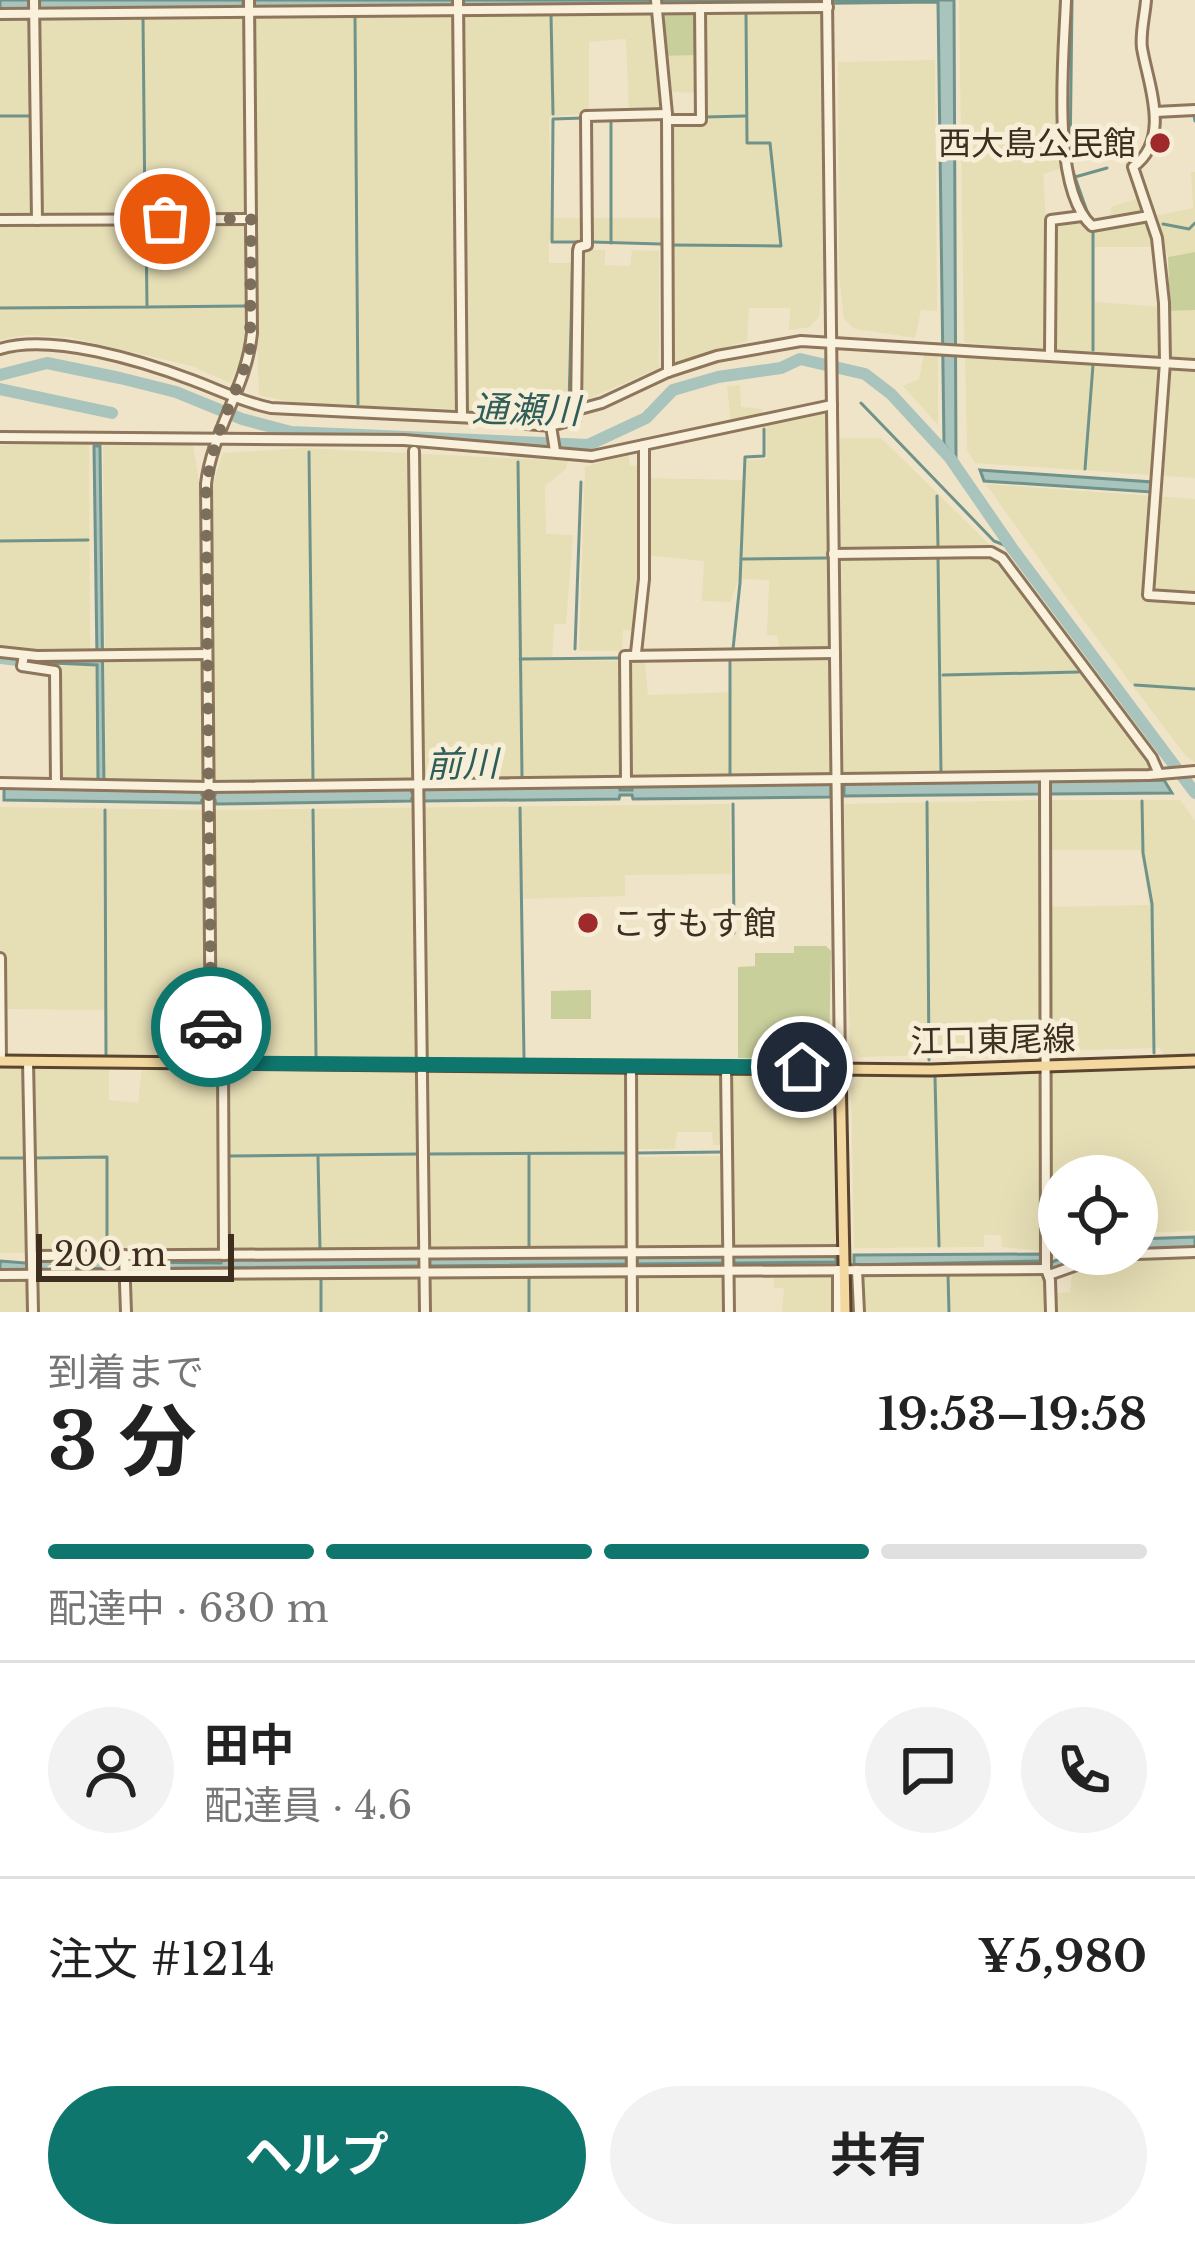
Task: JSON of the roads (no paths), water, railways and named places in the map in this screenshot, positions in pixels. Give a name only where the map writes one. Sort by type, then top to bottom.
[{"type":"main road","name":"江口東尾線","points":[[0,1061],[840,1068],[1195,1061]]},
{"type":"main road","points":[[840,1068],[841,1312]]},
{"type":"street","points":[[1066,0],[1064,153],[1082,216],[1092,226],[1149,216]]},
{"type":"street","points":[[1146,0],[1141,43],[1155,112],[1144,156],[1132,167],[1160,255],[1165,362],[1148,595],[1195,598]]},
{"type":"street","points":[[458,4],[462,418]]},
{"type":"street","points":[[657,4],[667,117],[668,372]]},
{"type":"street","points":[[0,14],[34,5],[657,4],[700,8],[828,4],[840,1068]]},
{"type":"street","points":[[34,5],[37,220]]},
{"type":"street","points":[[218,1263],[206,484],[217,437],[250,354],[249,5]]},
{"type":"street","points":[[523,419],[526,424],[551,427],[575,419],[578,251],[587,245],[586,116],[701,120],[700,8]]},
{"type":"street","points":[[1155,112],[1195,110]]},
{"type":"street","points":[[1050,354],[1051,220],[1082,216]]},
{"type":"street","points":[[0,220],[251,219]]},
{"type":"street","points":[[0,349],[21,344],[61,346],[173,373],[233,402],[288,410],[523,419],[576,412],[668,372],[756,346],[830,341],[1195,365]]},
{"type":"street","points":[[0,437],[404,440],[555,449],[592,456],[832,405]]},
{"type":"street","points":[[551,427],[555,449]]},
{"type":"street","points":[[636,653],[644,579],[644,445]]},
{"type":"street","points":[[414,452],[425,1312]]},
{"type":"street","points":[[833,554],[991,552],[1002,558],[1162,774]]},
{"type":"street","points":[[0,652],[55,671],[56,784]]},
{"type":"street","points":[[626,782],[625,656],[835,653]]},
{"type":"street","points":[[23,658],[207,654]]},
{"type":"street","points":[[0,783],[209,794],[417,792],[838,779],[1045,784],[1192,770]]},
{"type":"street","points":[[1045,784],[1047,1155]]},
{"type":"street","points":[[0,958],[0,1061]]},
{"type":"street","points":[[28,1061],[33,1312]]},
{"type":"street","points":[[632,1066],[632,1312]]},
{"type":"street","points":[[726,1066],[729,1312]]},
{"type":"street","points":[[0,1275],[33,1265],[728,1261],[843,1251]]},
{"type":"street","points":[[1158,1253],[1195,1252]]},
{"type":"street","points":[[33,1265],[728,1261],[841,1270],[1038,1267]]},
{"type":"street","points":[[124,1265],[126,1312]]},
{"type":"street","points":[[857,1270],[859,1312]]},
{"type":"street","points":[[1048,1275],[1051,1312]]},
{"type":"water","points":[[0,0],[954,0],[956,460],[944,444],[938,2],[253,8],[252,3],[243,3],[243,8],[39,10],[30,6],[30,10],[0,10]]},
{"type":"water","points":[[94,446],[100,446],[104,781],[98,781],[97,665],[28,662],[97,659]]},
{"type":"water","points":[[980,470],[1152,482],[1151,492],[984,481]]},
{"type":"water","points":[[1164,780],[1172,793],[1050,794],[1040,790],[1039,794],[844,796],[844,784]]},
{"type":"water","points":[[831,784],[831,797],[633,799],[620,795],[619,799],[423,801],[423,797],[216,804],[215,800],[4,800],[4,788],[215,795],[216,791],[411,789],[412,793],[423,789]]},
{"type":"water","points":[[1195,1237],[1195,1248],[1158,1249],[1158,1238]]},
{"type":"water","points":[[1038,1254],[1038,1261],[854,1265],[854,1255]]},
{"type":"water","points":[[835,1256],[837,1262],[0,1270],[0,1261]]},
{"type":"waterway","points":[[1072,0],[1070,163],[1089,217]]},
{"type":"waterway","points":[[672,245],[781,246],[770,143],[747,143],[746,13]]},
{"type":"waterway","points":[[551,14],[553,114]]},
{"type":"waterway","points":[[143,17],[145,216]]},
{"type":"waterway","points":[[355,17],[358,404]]},
{"type":"waterway","points":[[1194,115],[1195,121]]},
{"type":"waterway","points":[[0,116],[30,116]]},
{"type":"waterway","points":[[705,117],[745,116]]},
{"type":"waterway","points":[[583,118],[553,119],[552,242],[583,242]]},
{"type":"waterway","points":[[611,118],[611,243]]},
{"type":"waterway","points":[[1075,177],[1107,168]]},
{"type":"waterway","points":[[0,308],[147,307],[146,223]]},
{"type":"waterway","points":[[1163,224],[1189,229],[1195,223]]},
{"type":"waterway","points":[[1093,231],[1093,350]]},
{"type":"waterway","points":[[592,242],[661,244]]},
{"type":"waterway","points":[[569,403],[573,248]]},
{"type":"waterway","points":[[147,307],[245,306]]},
{"type":"waterway","name":"通瀬川","points":[[0,375],[47,363],[176,392],[242,419],[291,432],[588,445],[646,418],[673,390],[718,377],[781,368],[800,359],[865,374],[891,394],[950,458],[1195,793]]},
{"type":"waterway","points":[[1085,469],[1093,365]]},
{"type":"waterway","points":[[0,389],[112,413]]},
{"type":"waterway","points":[[861,403],[994,541],[1012,548]]},
{"type":"waterway","points":[[733,649],[745,457],[764,456],[764,429]]},
{"type":"waterway","points":[[309,452],[313,780]]},
{"type":"waterway","points":[[518,462],[522,777]]},
{"type":"waterway","points":[[575,649],[581,482]]},
{"type":"waterway","points":[[937,496],[938,547]]},
{"type":"waterway","points":[[0,541],[88,540]]},
{"type":"waterway","points":[[844,558],[938,557],[941,774]]},
{"type":"waterway","points":[[743,559],[827,558]]},
{"type":"waterway","name":"前川","points":[[0,658],[35,662]]},
{"type":"waterway","points":[[520,659],[619,658]]},
{"type":"waterway","points":[[730,660],[730,775]]},
{"type":"waterway","points":[[943,675],[1079,672]]},
{"type":"waterway","points":[[1135,685],[1195,689]]},
{"type":"waterway","points":[[1142,801],[1143,853],[1152,904],[1154,1053]]},
{"type":"waterway","points":[[927,802],[929,1060]]},
{"type":"waterway","points":[[733,804],[734,933]]},
{"type":"waterway","points":[[520,808],[524,1058]]},
{"type":"waterway","points":[[105,810],[106,1054]]},
{"type":"waterway","points":[[313,810],[316,1056]]},
{"type":"waterway","points":[[219,1072],[220,1183]]},
{"type":"waterway","points":[[731,1076],[732,1242]]},
{"type":"waterway","points":[[935,1077],[939,1246]]},
{"type":"waterway","points":[[637,1153],[723,1152]]},
{"type":"waterway","points":[[428,1154],[627,1153]]},
{"type":"waterway","points":[[229,1156],[419,1154]]},
{"type":"waterway","points":[[529,1155],[529,1249]]},
{"type":"waterway","points":[[35,1158],[107,1157],[107,1250]]},
{"type":"waterway","points":[[318,1157],[320,1250]]},
{"type":"waterway","points":[[0,1158],[27,1158]]},
{"type":"waterway","points":[[948,1274],[949,1312]]},
{"type":"waterway","points":[[121,1278],[122,1312]]},
{"type":"waterway","points":[[321,1278],[321,1312]]},
{"type":"waterway","points":[[529,1278],[529,1312]]},
{"type":"place","name":"西大島公民館","points":[[1160,143]]},
{"type":"place","name":"こすもす館","points":[[588,923]]}]
